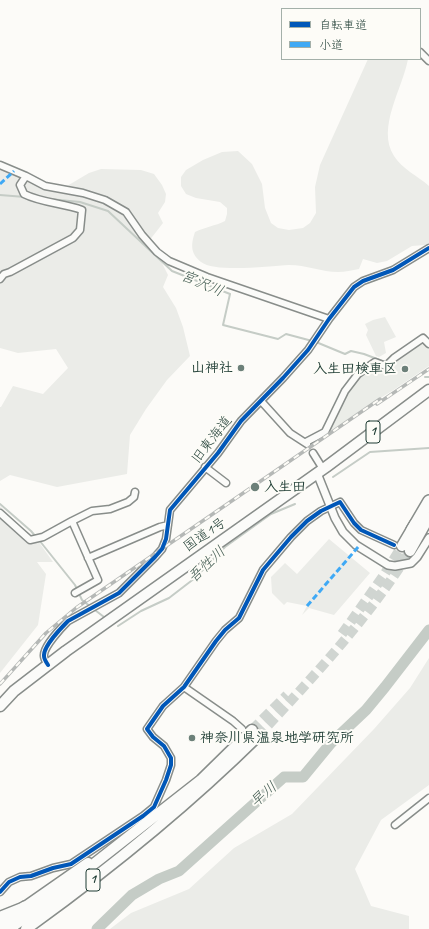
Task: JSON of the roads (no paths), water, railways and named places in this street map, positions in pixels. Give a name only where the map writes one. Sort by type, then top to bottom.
[{"type":"highway","name":"国道1号","points":[[0,706],[14,691],[48,665],[320,471],[429,390]]},
{"type":"highway","points":[[412,530],[429,495]]},
{"type":"highway","points":[[402,547],[429,501]]},
{"type":"highway","points":[[402,547],[429,517]]},
{"type":"highway","name":"1","points":[[26,929],[90,882],[195,796],[251,732]]},
{"type":"highway","name":"1","points":[[72,885],[95,863],[201,780],[251,732]]},
{"type":"highway","name":"1","points":[[9,929],[157,827]]},
{"type":"highway","name":"1","points":[[0,926],[84,866],[131,836]]},
{"type":"highway","name":"1","points":[[0,918],[25,907]]},
{"type":"street","points":[[421,53],[429,61]]},
{"type":"street","points":[[0,165],[45,186],[83,193],[105,200],[126,212],[142,235],[157,252],[169,261],[207,277],[329,318]]},
{"type":"street","points":[[0,279],[4,274],[73,238],[80,230],[82,210],[70,206],[36,200],[24,194],[20,185],[26,176]]},
{"type":"street","name":"旧東海道","points":[[48,665],[44,658],[44,651],[64,625],[68,621],[119,593],[162,549],[166,539],[170,510],[241,421],[262,401],[314,341],[343,300],[363,281],[394,270],[429,248]]},
{"type":"street","points":[[262,401],[290,433],[296,438],[307,443],[325,432],[345,391],[358,374],[376,362],[387,365],[394,358],[423,338],[429,344]]},
{"type":"street","points":[[313,454],[335,518],[343,532],[356,545],[388,565],[395,566],[411,563],[417,557],[429,538]]},
{"type":"street","points":[[205,467],[226,483]]},
{"type":"street","points":[[0,514],[30,540],[43,537],[92,511],[110,508],[128,502],[134,497],[135,492]]},
{"type":"street","points":[[0,892],[9,882],[20,877],[31,876],[53,868],[71,864],[154,807],[166,780],[171,765],[171,758],[164,746],[153,737],[147,729],[163,706],[184,687],[225,630],[239,618],[263,570],[291,537],[307,521],[330,506],[340,502],[354,523],[361,530],[402,547]]},
{"type":"street","points":[[72,521],[98,580],[75,593]]},
{"type":"street","points":[[88,558],[160,526],[168,525]]},
{"type":"street","points":[[184,687],[251,732]]},
{"type":"street","points":[[395,825],[429,798]]},
{"type":"waterway","name":"宮沢川","points":[[0,195],[25,197]]},
{"type":"waterway","name":"宮沢川","points":[[49,199],[80,202],[108,211],[172,271],[230,294],[223,325],[278,339],[286,334],[316,342],[345,354],[351,351],[385,362]]},
{"type":"waterway","name":"吾性川","points":[[333,477],[370,452],[429,448]]},
{"type":"waterway","name":"吾性川","points":[[0,504],[36,537]]},
{"type":"waterway","name":"吾性川","points":[[118,626],[141,611],[169,598],[195,578],[225,547],[271,514],[295,504]]},
{"type":"waterway","name":"吾性川","points":[[39,540],[75,585],[82,600],[104,617]]},
{"type":"waterway","name":"早川","points":[[97,929],[132,895],[159,879],[179,871],[284,777],[303,777],[331,743],[366,710],[429,630]]},
{"type":"tunnel","points":[[307,444],[313,453]]},
{"type":"tunnel","points":[[342,634],[384,575],[402,546]]},
{"type":"tunnel","points":[[258,736],[358,624],[394,576],[410,551]]},
{"type":"tunnel","points":[[252,730],[287,695]]},
{"type":"railway","points":[[377,404],[429,369]]},
{"type":"railway","points":[[0,684],[46,633],[76,608],[380,399]]},
{"type":"place","name":"山神社","points":[[241,368]]},
{"type":"place","name":"入生田検車区","points":[[405,369]]},
{"type":"place","name":"入生田","points":[[255,487]]},
{"type":"place","name":"神奈川県温泉地学研究所","points":[[192,738]]}]
